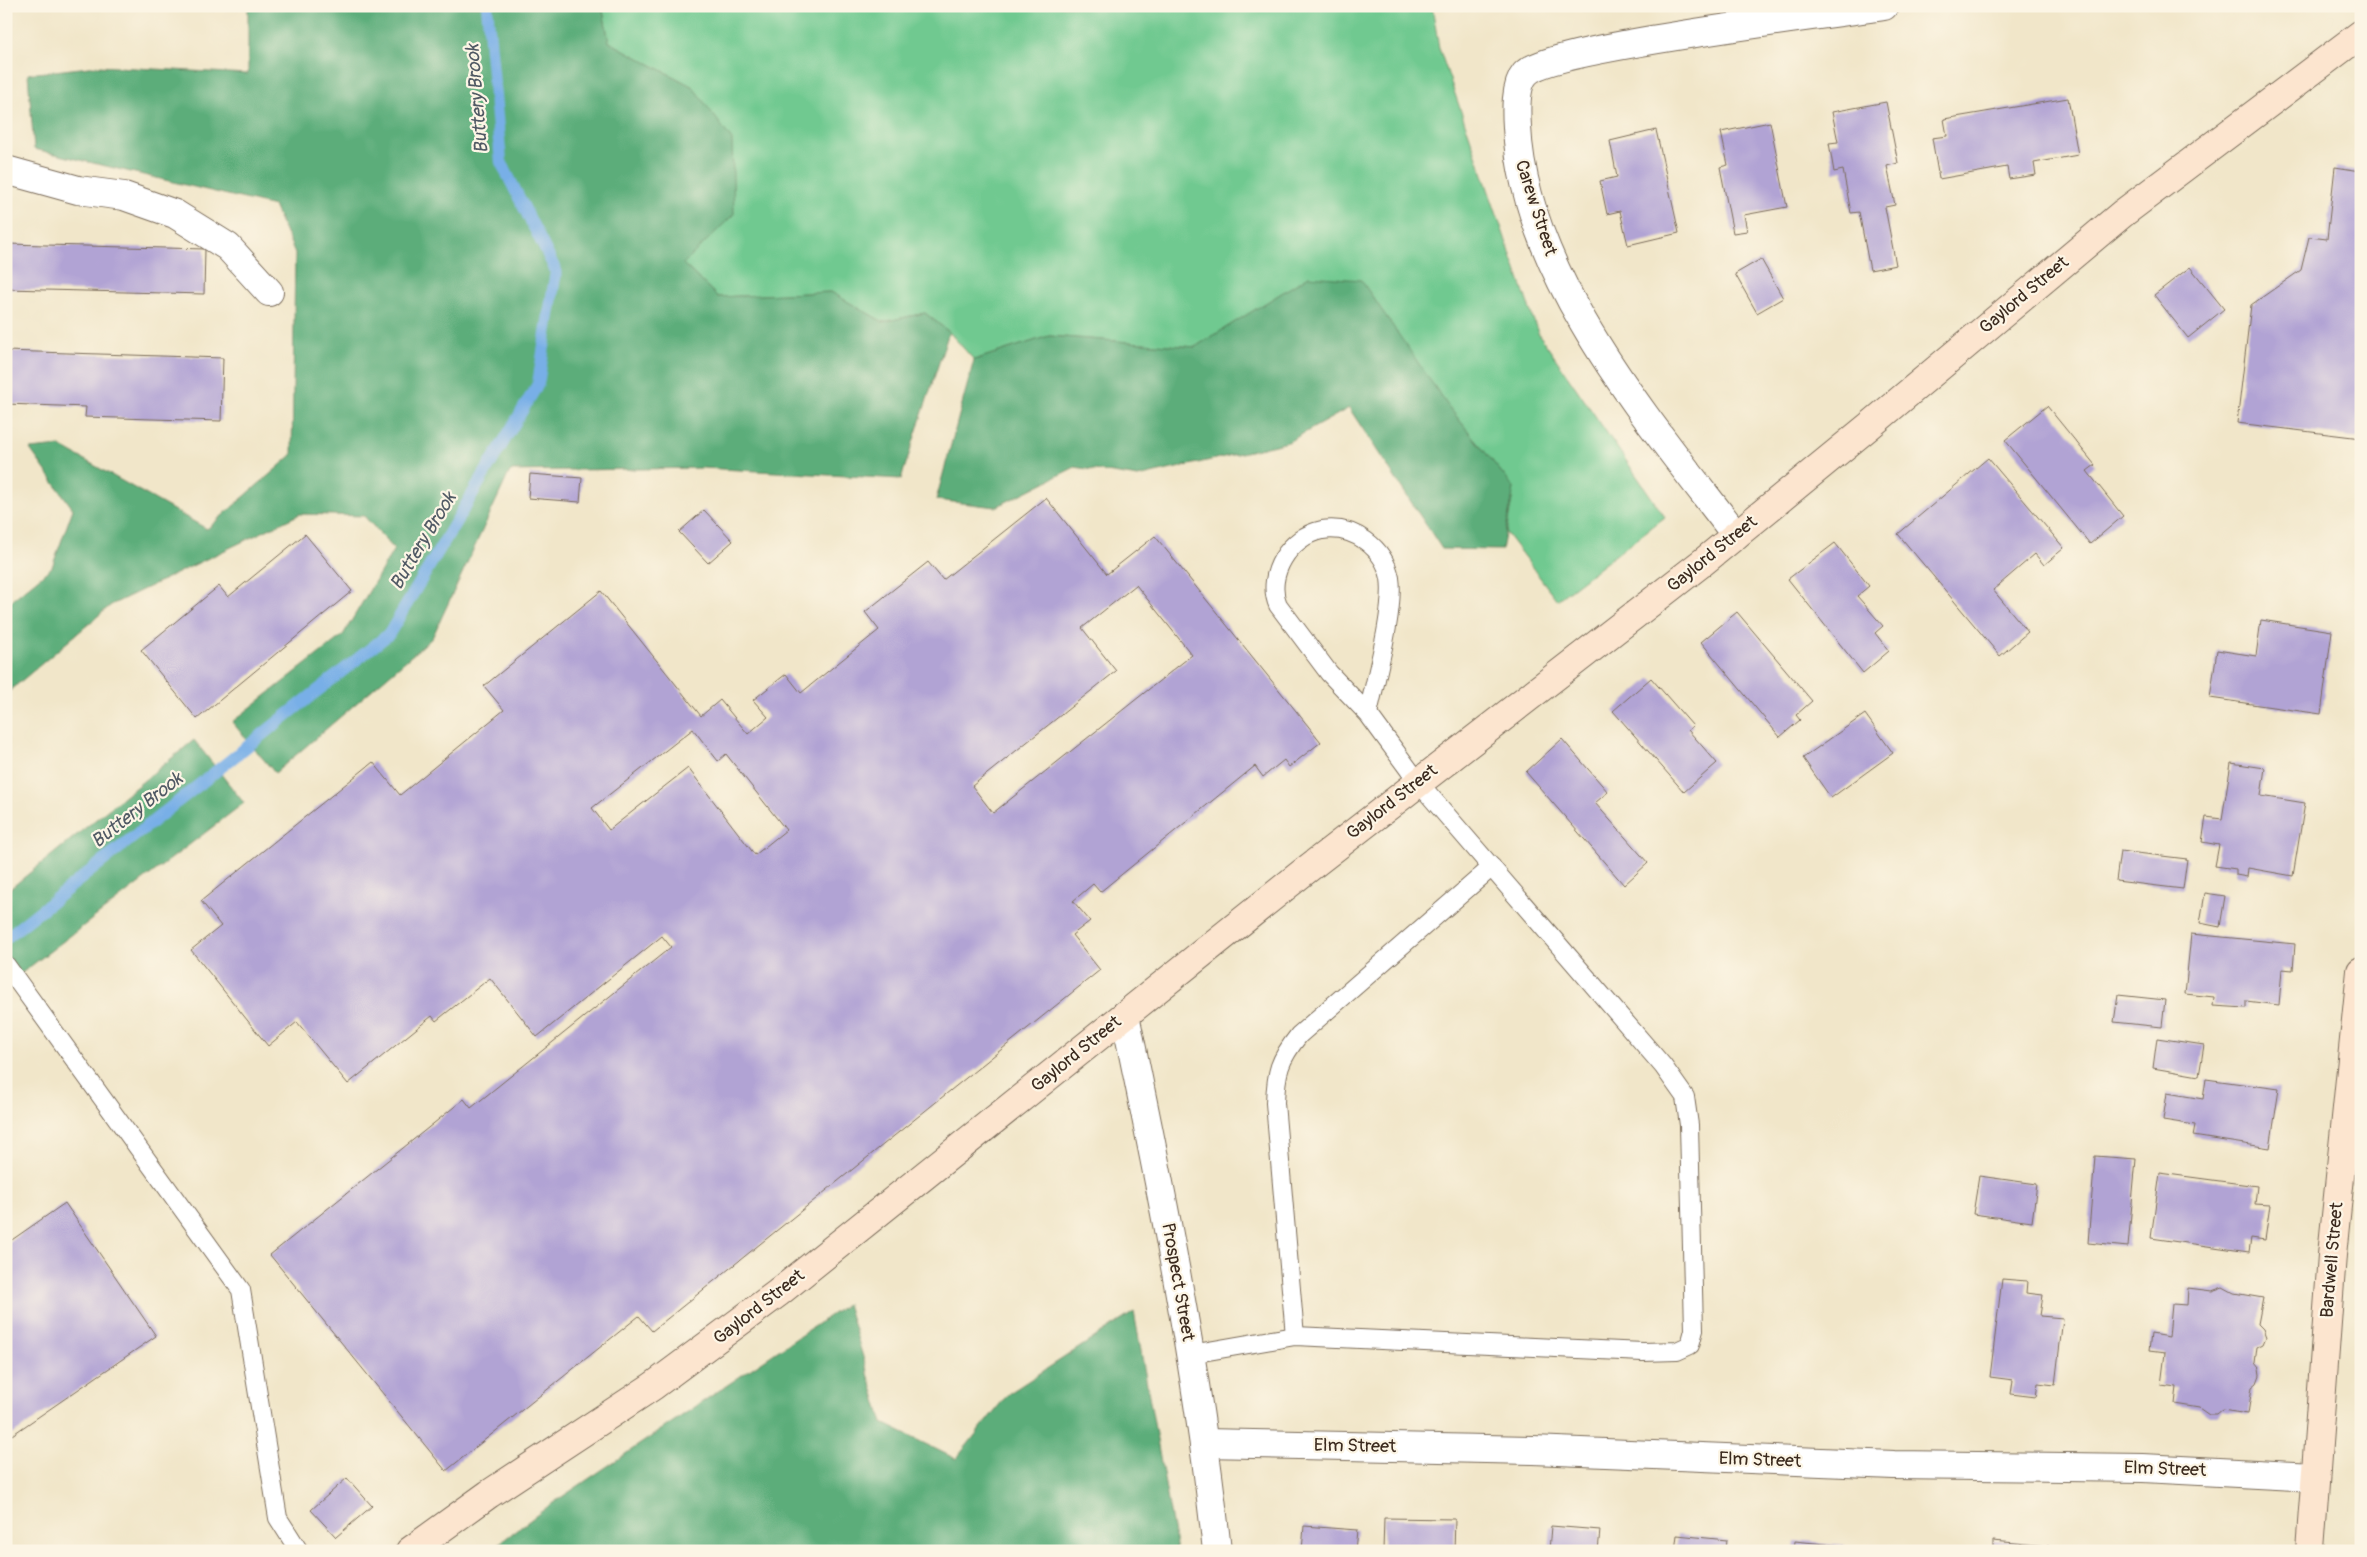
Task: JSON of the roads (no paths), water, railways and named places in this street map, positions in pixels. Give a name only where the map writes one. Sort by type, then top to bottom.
[{"type":"street","name":"Carew Street","points":[[1736,535],[1650,421],[1590,331],[1564,286],[1543,239],[1518,158],[1516,116],[1520,87],[1525,74],[1540,64],[1601,48],[1884,6]]},
{"type":"street","name":"Gaylord Street","points":[[410,1551],[489,1494],[711,1345],[1418,782],[1619,629],[1868,427],[2122,214],[2361,34]]},
{"type":"street","points":[[6,170],[78,190],[124,196],[175,214],[228,247],[269,292]]},
{"type":"street","name":"Bardwell Street","points":[[2310,1551],[2332,1255],[2361,970]]},
{"type":"street","name":"Prospect Street","points":[[1125,1015],[1159,1179],[1191,1354],[1217,1551]]},
{"type":"street","name":"Elm Street","points":[[1204,1443],[1533,1450],[1894,1465],[2143,1468],[2315,1477]]},
{"type":"lane","points":[[1191,1354],[1295,1336],[1643,1352],[1677,1352],[1690,1345],[1694,1330],[1689,1126],[1685,1098],[1663,1066],[1418,782],[1368,714],[1329,672],[1278,605],[1274,596],[1277,569],[1296,542],[1323,530],[1351,534],[1367,542],[1379,551],[1388,573],[1390,599],[1368,714]]},
{"type":"lane","points":[[1295,1336],[1275,1103],[1276,1075],[1283,1055],[1299,1035],[1492,868]]},
{"type":"lane","points":[[11,971],[241,1290],[278,1518],[299,1551]]},
{"type":"waterway","name":"Buttery Brook","points":[[6,938],[389,634],[538,384],[556,271],[501,162],[487,6]]}]
